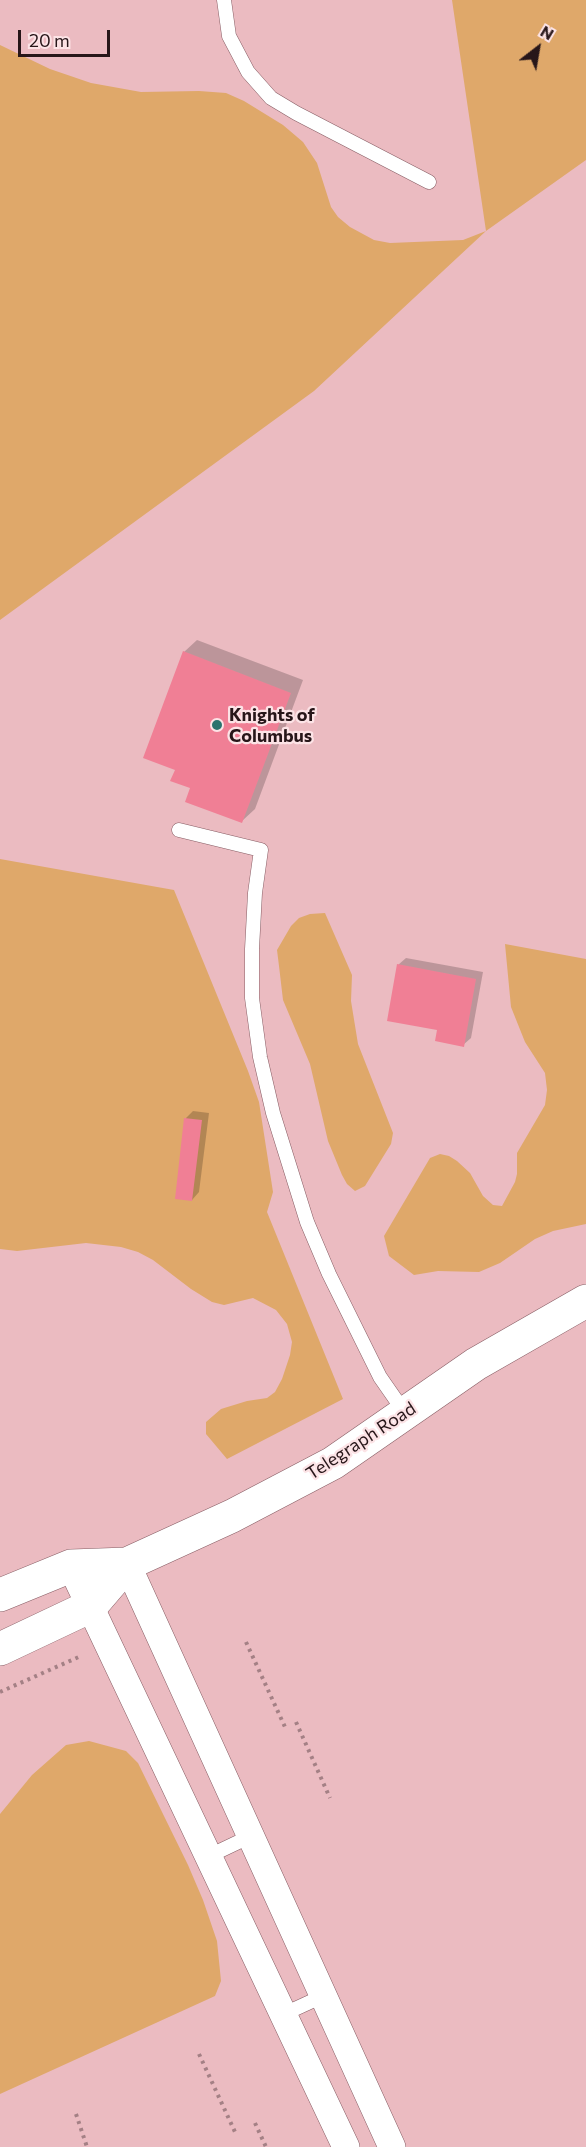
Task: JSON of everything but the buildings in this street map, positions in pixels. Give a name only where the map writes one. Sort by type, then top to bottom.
[{"type":"main road","name":"Telegraph Road","points":[[0,1595],[71,1566],[127,1564],[232,1516],[333,1463],[476,1364],[586,1301]]},
{"type":"main road","name":"Telegraph Road","points":[[0,1649],[91,1606],[127,1564]]},
{"type":"street","points":[[127,1564],[393,2147]]},
{"type":"street","points":[[71,1566],[346,2147]]},
{"type":"lane","points":[[224,0],[229,36],[248,72],[271,98],[429,182]]},
{"type":"lane","points":[[179,830],[261,850],[255,893],[252,998],[260,1057],[273,1113],[307,1222],[329,1274],[380,1377],[405,1414]]},
{"type":"lane","points":[[209,1856],[251,1836]]},
{"type":"lane","points":[[284,2014],[323,1996]]},
{"type":"path","points":[[246,1642],[285,1727]]},
{"type":"path","points":[[0,1692],[72,1660]]},
{"type":"path","points":[[296,1722],[330,1798]]},
{"type":"path","points":[[199,2054],[235,2132]]},
{"type":"path","points":[[76,2114],[87,2147]]},
{"type":"path","points":[[255,2123],[266,2147]]},
{"type":"shaded area","points":[[452,0],[586,0],[586,160],[486,231]]},
{"type":"shaded area","points":[[0,45],[50,69],[91,83],[141,92],[226,93],[244,101],[283,125],[303,142],[317,163],[331,207],[338,217],[350,227],[374,240],[390,243],[463,240],[486,231],[314,391],[0,620]]},
{"type":"shaded area","points":[[0,859],[174,890],[248,1071],[259,1102],[273,1192],[267,1212],[343,1399],[227,1459],[206,1434],[206,1422],[221,1409],[267,1398],[275,1392],[282,1379],[292,1342],[287,1324],[276,1310],[253,1298],[224,1305],[212,1302],[153,1260],[121,1247],[86,1243],[17,1251],[0,1249]]},
{"type":"shaded area","points":[[325,913],[352,975],[351,1001],[358,1044],[393,1133],[391,1144],[365,1186],[355,1191],[342,1175],[328,1141],[310,1064],[283,1000],[277,950],[291,926],[299,918],[310,914]]},
{"type":"shaded area","points":[[505,944],[586,959],[586,1224],[553,1231],[535,1239],[500,1263],[479,1272],[438,1271],[414,1275],[389,1256],[384,1236],[430,1158],[440,1154],[457,1161],[470,1173],[483,1196],[493,1205],[502,1206],[515,1182],[517,1153],[545,1105],[547,1090],[545,1073],[525,1042],[511,1007]]},
{"type":"shaded area","points":[[89,1741],[126,1751],[138,1763],[203,1900],[217,1941],[221,1981],[215,1996],[0,2094],[0,1814],[32,1775],[66,1745]]},
{"type":"place","name":"Knights of Columbus","points":[[217,725]]}]
